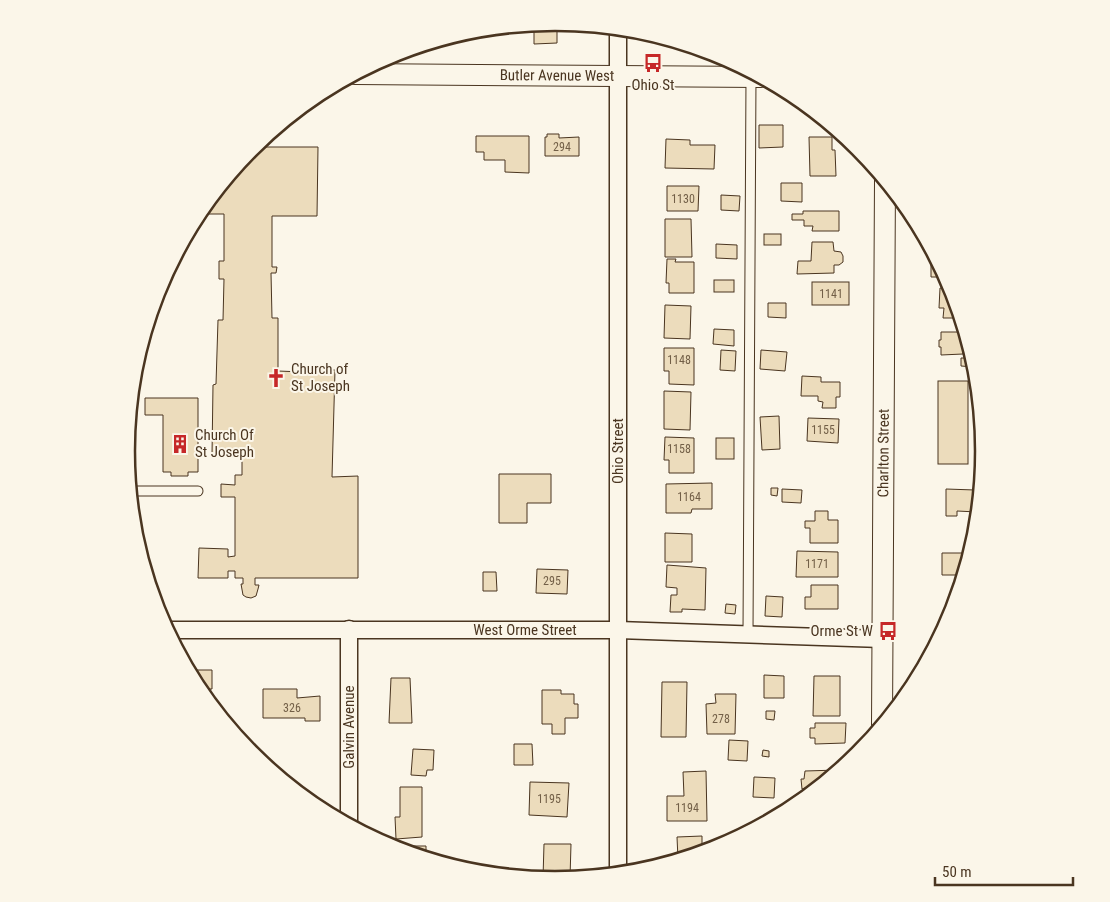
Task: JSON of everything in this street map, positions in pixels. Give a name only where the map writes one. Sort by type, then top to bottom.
[{"type":"street","name":"Ohio Street","points":[[618,36],[618,866]]},
{"type":"street","name":"Butler Avenue West","points":[[371,74],[745,77]]},
{"type":"street","name":"Charlton Street","points":[[882,714],[885,191]]},
{"type":"street","name":"Galvin Avenue","points":[[349,629],[349,817]]},
{"type":"street","name":"West Orme Street","points":[[176,630],[618,630],[882,639]]},
{"type":"lane","points":[[748,634],[756,82]]},
{"type":"lane","points":[[137,492],[198,491]]},
{"type":"building","points":[[557,31],[557,43],[534,44],[534,32]]},
{"type":"building","points":[[759,125],[783,125],[783,147],[759,148]]},
{"type":"building","points":[[547,134],[559,134],[559,138],[579,137],[579,156],[545,156],[545,137],[547,137]]},
{"type":"building","points":[[476,136],[529,136],[529,173],[505,172],[505,160],[484,160],[484,152],[476,152]]},
{"type":"building","points":[[809,137],[832,137],[832,150],[835,150],[836,176],[810,176]]},
{"type":"building","points":[[666,139],[690,140],[690,145],[715,145],[714,169],[665,168]]},
{"type":"building","name":"Church of St Joseph","points":[[265,147],[318,147],[317,216],[272,216],[272,267],[277,267],[276,273],[271,273],[272,318],[278,318],[278,371],[303,372],[303,369],[335,370],[332,477],[358,476],[358,578],[255,578],[255,585],[259,585],[256,596],[251,598],[243,595],[241,584],[243,584],[243,578],[235,578],[235,571],[228,571],[228,578],[198,578],[199,548],[228,549],[228,557],[235,556],[235,497],[221,497],[221,484],[235,485],[235,475],[242,475],[242,454],[212,455],[213,385],[216,384],[218,320],[223,320],[224,279],[219,279],[219,261],[224,261],[224,214],[209,214],[239,174]]},
{"type":"building","points":[[781,183],[802,183],[802,202],[781,201]]},
{"type":"building","points":[[667,186],[699,186],[698,211],[667,211]]},
{"type":"building","points":[[721,195],[740,196],[739,211],[721,210]]},
{"type":"building","points":[[803,211],[839,211],[839,231],[812,231],[813,226],[804,226],[804,220],[792,220],[792,214],[803,214]]},
{"type":"building","points":[[665,219],[691,219],[692,257],[665,257]]},
{"type":"building","points":[[764,234],[781,234],[781,245],[764,245]]},
{"type":"building","points":[[812,242],[833,242],[834,251],[841,252],[843,262],[839,265],[834,265],[834,273],[797,274],[798,261],[811,261]]},
{"type":"building","points":[[716,244],[737,245],[737,259],[716,258]]},
{"type":"building","points":[[667,259],[676,259],[675,262],[694,262],[694,293],[669,293],[669,283],[666,283]]},
{"type":"building","points":[[931,265],[937,277],[931,277]]},
{"type":"building","points":[[714,280],[734,280],[734,292],[714,292]]},
{"type":"building","points":[[812,282],[849,282],[849,305],[812,305]]},
{"type":"building","points":[[940,288],[942,288],[953,318],[943,318],[944,308],[939,308]]},
{"type":"building","points":[[768,303],[786,303],[786,318],[768,317]]},
{"type":"building","points":[[665,305],[691,306],[690,339],[664,338]]},
{"type":"building","points":[[714,329],[734,330],[734,346],[713,344]]},
{"type":"building","points":[[941,332],[957,332],[963,354],[941,355],[939,340],[941,340]]},
{"type":"building","points":[[664,348],[694,348],[694,385],[669,384],[669,371],[664,371]]},
{"type":"building","points":[[721,350],[736,351],[735,371],[720,370]]},
{"type":"building","points":[[761,350],[787,352],[785,371],[760,369]]},
{"type":"building","points":[[961,358],[964,358],[966,366],[961,366]]},
{"type":"building","points":[[802,376],[821,377],[821,382],[840,382],[840,397],[836,397],[836,408],[822,408],[823,402],[818,401],[818,396],[801,396]]},
{"type":"building","points":[[938,381],[968,381],[968,464],[938,464]]},
{"type":"building","points":[[664,391],[691,392],[690,430],[664,429]]},
{"type":"building","name":"Church Of St Joseph","points":[[145,398],[198,398],[198,472],[188,472],[188,476],[171,476],[171,472],[163,472],[163,415],[145,415]]},
{"type":"building","points":[[779,416],[780,449],[762,450],[760,417]]},
{"type":"building","points":[[808,418],[839,419],[838,443],[807,441]]},
{"type":"building","points":[[665,437],[694,438],[694,473],[669,473],[669,460],[664,460]]},
{"type":"building","points":[[716,438],[734,438],[734,459],[716,459]]},
{"type":"building","points":[[499,474],[551,474],[551,503],[527,503],[527,523],[499,523]]},
{"type":"building","points":[[712,483],[712,509],[692,509],[691,513],[666,513],[666,484]]},
{"type":"building","points":[[771,488],[778,488],[777,496],[771,495]]},
{"type":"building","points":[[782,489],[802,490],[801,503],[782,502]]},
{"type":"building","points":[[946,489],[973,490],[970,512],[957,511],[957,516],[946,516]]},
{"type":"building","points":[[815,511],[828,511],[828,520],[838,520],[838,543],[810,543],[810,528],[805,528],[805,521],[815,521]]},
{"type":"building","points":[[665,533],[692,534],[692,562],[665,562]]},
{"type":"building","points":[[797,551],[838,552],[838,577],[796,577]]},
{"type":"building","points":[[942,553],[962,553],[955,575],[942,575]]},
{"type":"building","points":[[667,565],[706,568],[705,610],[682,609],[682,612],[670,612],[671,595],[677,595],[677,588],[666,587]]},
{"type":"building","points":[[537,569],[568,570],[567,594],[536,593]]},
{"type":"building","points":[[483,572],[496,572],[497,591],[483,591]]},
{"type":"building","points":[[811,585],[838,585],[838,609],[805,609],[805,597],[811,597]]},
{"type":"building","points":[[766,596],[783,597],[782,617],[765,616]]},
{"type":"building","points":[[726,604],[736,605],[735,614],[725,613]]},
{"type":"building","points":[[197,670],[212,670],[212,689],[209,689]]},
{"type":"building","points":[[764,675],[784,676],[784,698],[764,698]]},
{"type":"building","points":[[814,676],[840,676],[840,716],[813,716]]},
{"type":"building","points":[[391,678],[410,678],[412,723],[389,723]]},
{"type":"building","points":[[662,682],[687,682],[686,737],[661,737]]},
{"type":"building","points":[[263,689],[297,689],[297,698],[320,696],[320,721],[305,721],[305,718],[263,718]]},
{"type":"building","points":[[542,690],[561,690],[561,694],[574,694],[574,704],[578,704],[578,718],[565,718],[565,734],[552,734],[552,724],[542,724]]},
{"type":"building","points":[[715,694],[736,694],[735,734],[707,734],[706,704],[716,703]]},
{"type":"building","points":[[766,711],[775,711],[774,720],[766,719]]},
{"type":"building","points":[[815,723],[846,723],[845,743],[815,744],[815,738],[810,738],[810,728],[815,728]]},
{"type":"building","points":[[729,740],[748,741],[747,761],[728,760]]},
{"type":"building","points":[[514,744],[532,744],[533,765],[514,765]]},
{"type":"building","points":[[413,749],[434,750],[433,770],[427,770],[426,776],[411,775]]},
{"type":"building","points":[[763,750],[769,751],[769,757],[762,756]]},
{"type":"building","points":[[828,770],[802,789],[801,779],[804,779],[805,771]]},
{"type":"building","points":[[706,771],[707,821],[667,821],[667,796],[684,796],[683,772]]},
{"type":"building","points":[[754,777],[775,778],[774,798],[753,797]]},
{"type":"building","points":[[530,782],[569,783],[567,817],[529,815]]},
{"type":"building","points":[[400,787],[422,787],[422,837],[396,839],[395,817],[400,817]]},
{"type":"building","points":[[702,836],[702,844],[678,852],[677,837]]},
{"type":"building","points":[[544,844],[571,844],[570,870],[543,871]]},
{"type":"building","points":[[414,846],[426,846],[426,850]]},
{"type":"place","name":"Ohio St","points":[[653,63]]},
{"type":"place","name":"Church of St Joseph","points":[[276,378]]},
{"type":"place","name":"Church Of St Joseph","points":[[180,444]]},
{"type":"place","name":"Orme St W","points":[[888,631]]}]
